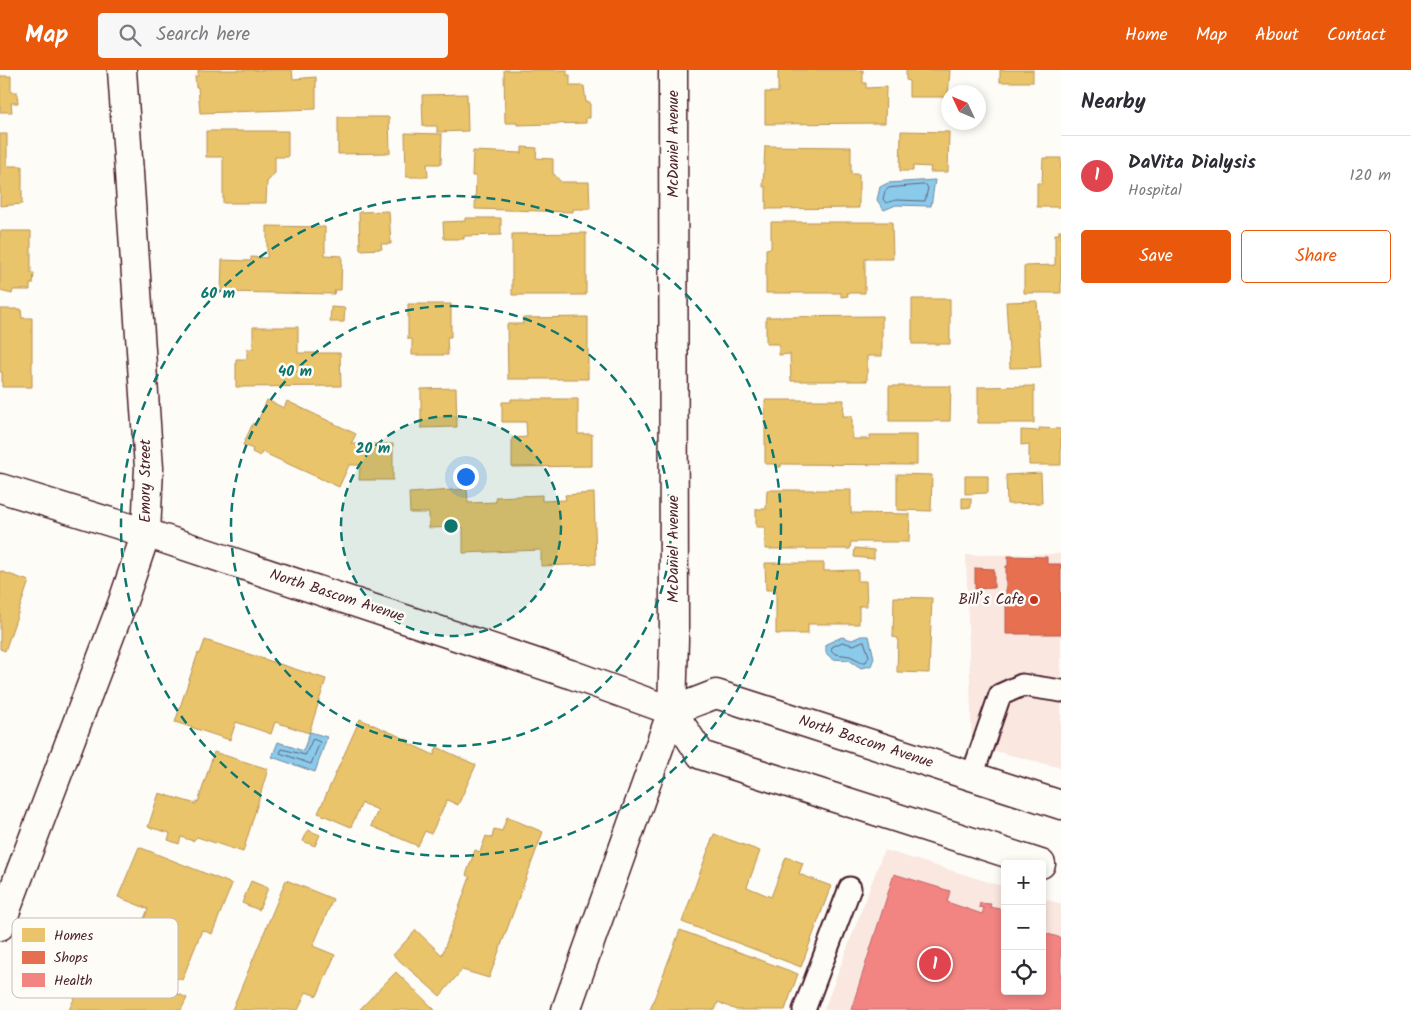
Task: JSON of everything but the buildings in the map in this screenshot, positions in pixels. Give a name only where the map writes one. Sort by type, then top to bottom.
[{"type":"street","name":"Emory Street","points":[[0,926],[122,604],[146,533],[149,468],[122,70]]},
{"type":"street","name":"McDaniel Avenue","points":[[566,1010],[672,711],[674,639],[674,70]]},
{"type":"street","name":"North Bascom Avenue","points":[[0,488],[146,533],[570,674],[672,711],[716,694],[1061,805]]},
{"type":"street","points":[[672,711],[700,755],[1029,860]]},
{"type":"street","points":[[1046,865],[1061,870]]},
{"type":"lane","points":[[972,776],[1000,695],[1022,685],[1061,692]]},
{"type":"lane","points":[[804,1010],[850,888]]},
{"type":"shaded area","points":[[1061,554],[1061,768],[972,745],[966,555]]},
{"type":"shaded area","points":[[884,850],[1001,886],[1001,995],[1046,995],[1046,899],[1061,904],[1061,1010],[824,1010]]},
{"type":"water","points":[[935,180],[931,206],[896,205],[884,210],[877,200],[880,187],[888,183]]},
{"type":"water","points":[[861,636],[869,636],[874,658],[871,666],[861,668],[849,660],[832,659],[826,653],[826,644],[842,637],[852,640]]},
{"type":"water","points":[[310,732],[327,737],[315,772],[272,757],[278,742],[303,751]]},
{"type":"place","name":"Bill’s Cafe","points":[[1034,600]]},
{"type":"place","name":"DaVita Dialysis","points":[[935,964]]}]
